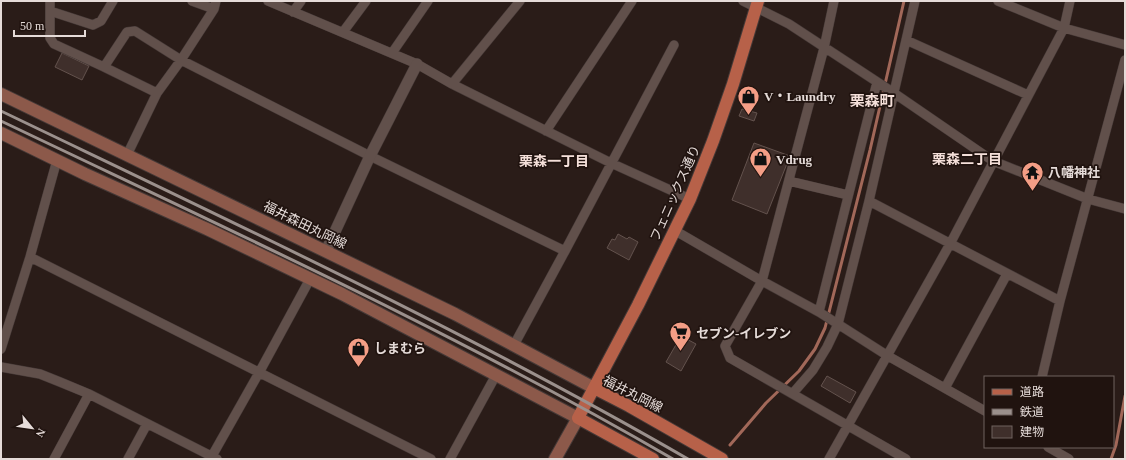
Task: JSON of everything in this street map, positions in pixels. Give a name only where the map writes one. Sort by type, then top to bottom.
[{"type":"main road","name":"フェニックス通り","points":[[594,388],[638,305],[690,199],[713,141],[733,84],[758,4]]},
{"type":"main road","name":"福井森田丸岡線","points":[[1,94],[455,314],[594,388]]},
{"type":"main road","points":[[1,133],[85,174],[207,229],[310,278],[654,459]]},
{"type":"main road","name":"福井丸岡線","points":[[578,418],[594,388],[629,406],[722,459]]},
{"type":"main road","points":[[555,459],[578,418]]},
{"type":"street","points":[[50,1],[50,38],[54,44],[157,93]]},
{"type":"street","points":[[50,11],[93,25],[101,21],[113,1]]},
{"type":"street","points":[[127,155],[157,93],[181,60],[215,5],[192,1]]},
{"type":"street","points":[[268,1],[417,64],[452,84],[546,131],[690,199]]},
{"type":"street","points":[[293,12],[301,1]]},
{"type":"street","points":[[343,32],[366,1]]},
{"type":"street","points":[[392,53],[428,1]]},
{"type":"street","points":[[452,84],[520,1]]},
{"type":"street","points":[[546,131],[632,1]]},
{"type":"street","points":[[743,1],[758,4],[994,161],[1088,199],[1125,209]]},
{"type":"street","points":[[834,1],[824,48],[762,281],[724,346],[730,358],[906,459]]},
{"type":"street","points":[[793,393],[813,370],[827,347],[838,324],[868,201],[892,92],[915,1]]},
{"type":"street","points":[[998,1],[1064,28],[1125,45]]},
{"type":"street","points":[[829,459],[950,244],[1064,28],[1070,1]]},
{"type":"street","points":[[104,67],[127,32],[135,31],[181,60],[370,156],[565,251]]},
{"type":"street","points":[[906,40],[1028,95]]},
{"type":"street","points":[[514,345],[674,45]]},
{"type":"street","points":[[1042,376],[1060,301],[1125,60]]},
{"type":"street","points":[[326,251],[370,156],[417,64]]},
{"type":"street","points":[[819,312],[877,82]]},
{"type":"street","points":[[1,349],[30,257],[58,160]]},
{"type":"street","points":[[789,181],[848,196]]},
{"type":"street","points":[[868,201],[1060,301]]},
{"type":"street","points":[[674,230],[819,312],[888,356],[984,410]]},
{"type":"street","points":[[30,257],[431,459]]},
{"type":"street","points":[[945,388],[1007,274]]},
{"type":"street","points":[[1,367],[40,374],[89,394],[213,458],[310,278]]},
{"type":"street","points":[[450,459],[496,375]]},
{"type":"street","points":[[54,459],[89,394]]},
{"type":"street","points":[[128,459],[147,424]]},
{"type":"street","points":[[1050,448],[1069,459]]},
{"type":"building","points":[[62,53],[89,66],[82,80],[55,67]]},
{"type":"building","points":[[742,109],[757,113],[754,121],[739,116]]},
{"type":"building","points":[[754,143],[790,156],[767,214],[732,200]]},
{"type":"building","points":[[618,234],[627,239],[629,237],[638,242],[629,260],[607,248],[612,239],[615,240]]},
{"type":"building","points":[[681,336],[696,344],[681,371],[666,362]]},
{"type":"building","points":[[827,376],[856,392],[850,403],[821,386]]},
{"type":"waterway","points":[[730,445],[766,403],[799,371],[815,349],[825,328],[870,150],[904,1]]},
{"type":"waterway","points":[[1111,459],[1116,445],[1125,396]]},
{"type":"railway","points":[[1,111],[261,236],[434,322],[519,366],[688,459]]},
{"type":"railway","points":[[1,121],[256,242],[425,325],[508,368],[673,459]]},
{"type":"place","name":"V・Laundry","points":[[748,116]]},
{"type":"place","name":"Vdrug","points":[[760,178]]},
{"type":"place","name":"八幡神社","points":[[1033,192]]},
{"type":"place","name":"セブン-イレブン","points":[[680,352]]},
{"type":"place","name":"しまむら","points":[[359,368]]},
{"type":"district","name":"栗森町","points":[[872,101]]},
{"type":"district","name":"栗森二丁目","points":[[967,159]]},
{"type":"district","name":"栗森一丁目","points":[[554,161]]}]
